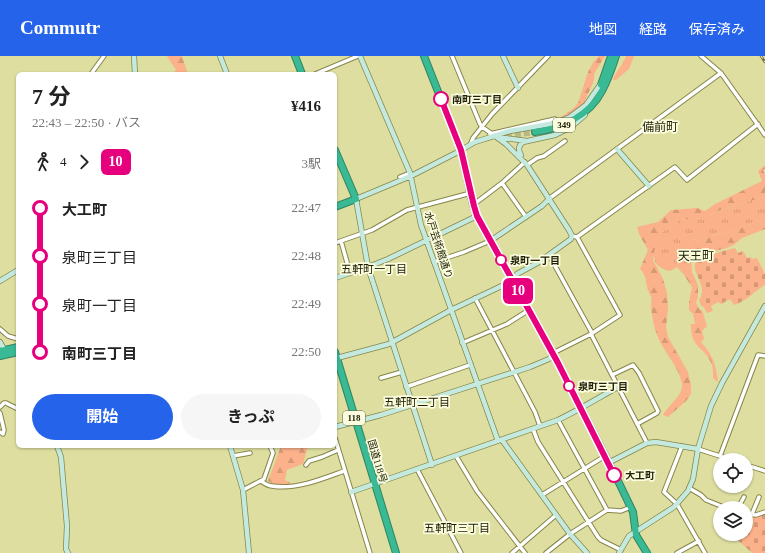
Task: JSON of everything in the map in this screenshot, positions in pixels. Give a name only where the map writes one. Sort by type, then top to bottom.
[{"type":"highway","points":[[295,56],[301,72]]},
{"type":"highway","points":[[424,56],[461,150],[477,216],[553,355],[631,507],[634,516],[635,531],[647,553]]},
{"type":"highway","name":"349","points":[[588,107],[602,82],[611,56]]},
{"type":"highway","name":"349","points":[[534,132],[560,126],[573,120],[598,98],[616,56]]},
{"type":"highway","points":[[337,155],[356,199],[337,206]]},
{"type":"highway","points":[[2,353],[16,348]]},
{"type":"highway","points":[[2,353],[16,352]]},
{"type":"highway","name":"国道118号","points":[[337,358],[396,553]]},
{"type":"street","points":[[92,72],[104,56]]},
{"type":"street","points":[[134,56],[135,72]]},
{"type":"street","points":[[220,56],[226,72]]},
{"type":"street","points":[[320,72],[359,56]]},
{"type":"street","name":"水戸芸術館通り","points":[[359,56],[410,175],[426,241],[470,365],[500,440],[570,534],[586,553]]},
{"type":"street","points":[[452,56],[482,127],[525,162]]},
{"type":"street","points":[[503,56],[518,88]]},
{"type":"street","points":[[471,143],[482,127],[548,56]]},
{"type":"street","points":[[701,56],[721,73],[765,135]]},
{"type":"street","points":[[434,262],[490,241],[526,217],[721,73]]},
{"type":"street","points":[[493,135],[556,123],[570,117],[586,105],[602,82]]},
{"type":"street","points":[[572,236],[550,198],[519,152],[519,146],[523,142],[556,135],[571,127],[593,106],[602,91]]},
{"type":"street","points":[[432,465],[368,268],[356,199],[410,175],[483,138],[556,119]]},
{"type":"street","points":[[572,236],[577,237],[675,167],[687,180],[758,124]]},
{"type":"street","points":[[493,135],[528,141]]},
{"type":"street","points":[[474,206],[525,162],[544,156],[565,141]]},
{"type":"street","points":[[617,149],[649,186]]},
{"type":"street","points":[[400,177],[410,175]]},
{"type":"street","points":[[502,183],[526,217]]},
{"type":"street","points":[[337,242],[362,234],[382,225],[407,210],[471,193]]},
{"type":"street","points":[[337,277],[368,268],[477,216]]},
{"type":"street","points":[[337,355],[392,342],[451,310],[508,283],[517,274],[549,255],[570,240],[572,236]]},
{"type":"street","points":[[337,427],[356,422],[514,372],[546,360],[557,351],[592,333],[620,315],[577,237]]},
{"type":"street","points":[[341,241],[350,273]]},
{"type":"street","points":[[549,255],[592,333],[647,443]]},
{"type":"street","points":[[0,281],[16,271]]},
{"type":"street","points":[[476,298],[535,412],[540,426]]},
{"type":"street","points":[[533,429],[538,442],[601,540],[620,552],[627,538],[635,531],[677,504],[689,488],[708,414],[716,396],[765,306]]},
{"type":"street","points":[[462,342],[506,324],[529,310]]},
{"type":"street","points":[[0,329],[8,336],[16,338]]},
{"type":"street","points":[[0,342],[2,353]]},
{"type":"street","points":[[721,453],[758,355],[765,356]]},
{"type":"street","points":[[612,375],[634,364],[639,373],[658,411],[637,424]]},
{"type":"street","points":[[406,387],[470,365]]},
{"type":"street","points":[[381,378],[402,372]]},
{"type":"street","points":[[351,492],[558,420],[618,387]]},
{"type":"street","points":[[0,407],[6,403],[16,408]]},
{"type":"street","points":[[0,413],[4,430],[3,434],[0,432]]},
{"type":"street","points":[[558,420],[607,510]]},
{"type":"street","points":[[608,463],[647,443],[656,442],[698,449],[713,454]]},
{"type":"street","points":[[337,446],[370,553]]},
{"type":"street","points":[[682,446],[664,492],[677,504],[705,553]]},
{"type":"street","points":[[58,448],[61,457],[67,526],[66,549],[68,553]]},
{"type":"street","points":[[231,448],[243,490],[249,553]]},
{"type":"street","points":[[243,490],[264,479],[273,453],[271,448]]},
{"type":"street","points":[[306,465],[309,461],[322,458],[338,450]]},
{"type":"street","points":[[233,456],[250,453]]},
{"type":"street","points":[[456,456],[477,491],[525,553]]},
{"type":"street","points":[[542,495],[605,456]]},
{"type":"street","points":[[753,467],[765,471]]},
{"type":"street","points":[[417,470],[460,553]]},
{"type":"street","points":[[261,481],[271,486],[288,487],[320,480],[344,471]]},
{"type":"street","points":[[689,488],[701,495],[706,500],[713,503]]},
{"type":"street","points":[[742,501],[744,497]]},
{"type":"street","points":[[753,512],[759,497]]},
{"type":"street","points":[[546,553],[570,534],[607,510],[621,512],[631,507]]},
{"type":"street","points":[[753,514],[765,512]]},
{"type":"street","points":[[512,553],[556,515]]},
{"type":"street","points":[[678,553],[699,541]]},
{"type":"green space","points":[[167,56],[182,56],[187,72],[174,72],[176,70]]},
{"type":"green space","points":[[599,56],[605,56],[594,74],[594,81],[585,103],[573,113],[562,119],[561,117],[574,108],[578,103],[588,72],[594,61]]},
{"type":"green space","points":[[626,56],[634,56],[629,69],[616,80],[613,80],[623,63]]},
{"type":"green space","points":[[765,165],[765,169],[763,170],[765,174],[765,197],[721,210],[704,218],[681,220],[658,235],[653,260],[663,279],[667,293],[668,308],[666,327],[668,337],[688,372],[691,386],[691,394],[686,401],[668,417],[663,415],[678,396],[682,388],[682,384],[675,365],[661,343],[655,330],[651,311],[651,297],[647,289],[645,277],[640,269],[648,250],[639,234],[637,227],[658,222],[671,210],[697,208],[705,211],[715,204],[762,181],[758,171]]},
{"type":"green space","points":[[765,197],[765,219],[726,233],[692,240],[677,267],[670,271],[658,266],[655,262],[654,253],[658,235],[681,220],[704,218],[721,210]]},
{"type":"green space","points":[[765,219],[765,229],[742,238],[727,248],[715,251],[700,251],[691,259],[692,272],[698,285],[698,296],[696,303],[700,310],[702,310],[707,326],[702,331],[704,339],[701,342],[713,360],[718,382],[713,378],[712,367],[709,359],[695,343],[693,338],[691,324],[695,324],[693,314],[689,310],[692,287],[677,267],[692,240],[726,233]]},
{"type":"green space","points":[[735,248],[738,253],[743,251],[747,258],[757,258],[765,274],[765,285],[743,301],[734,305],[730,299],[721,304],[718,302],[711,306],[713,311],[707,313],[703,306],[701,306],[699,300],[702,294],[702,288],[696,271],[696,262],[701,257]]},
{"type":"green space","points":[[280,448],[307,448],[303,464],[287,470],[285,480],[296,486],[285,490],[268,481]]},
{"type":"green space","points":[[753,515],[765,515],[765,553],[752,553],[738,541],[753,541]]},
{"type":"tunnel","points":[[497,137],[535,132]]},
{"type":"railway","points":[[761,56],[765,62]]},
{"type":"bus line","name":"10","points":[[441,99],[461,150],[477,216],[558,363],[614,475]]},
{"type":"place","name":"南町三丁目","points":[[441,99]]},
{"type":"place","name":"泉町一丁目","points":[[501,260]]},
{"type":"place","name":"泉町三丁目","points":[[569,386]]},
{"type":"place","name":"大工町","points":[[614,475]]},
{"type":"district","name":"備前町","points":[[660,127]]},
{"type":"district","name":"天王町","points":[[696,256]]},
{"type":"district","name":"五軒町一丁目","points":[[374,269]]},
{"type":"district","name":"五軒町二丁目","points":[[417,402]]},
{"type":"district","name":"五軒町三丁目","points":[[457,528]]}]
